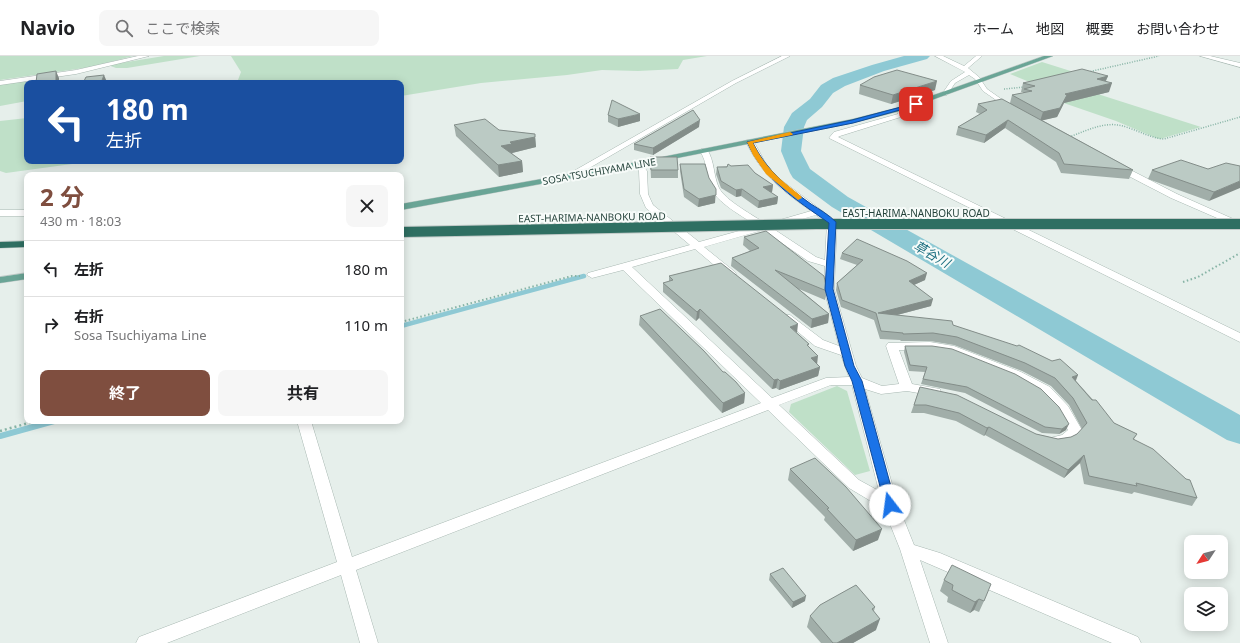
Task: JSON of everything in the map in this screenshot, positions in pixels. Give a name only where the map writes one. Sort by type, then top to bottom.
[{"type":"highway","name":"EAST-HARIMA-NANBOKU ROAD","points":[[404,224],[814,217],[1240,217]]},
{"type":"highway","name":"EAST-HARIMA-NANBOKU ROAD","points":[[404,232],[816,224],[1240,224]]},
{"type":"highway","points":[[0,237],[24,236]]},
{"type":"highway","points":[[0,245],[24,244]]},
{"type":"main road","name":"SOSA TSUCHIYAMA LINE","points":[[404,206],[818,129],[902,109],[1050,56]]},
{"type":"main road","points":[[0,280],[24,276]]},
{"type":"street","points":[[0,82],[76,72],[146,56]]},
{"type":"street","points":[[569,176],[734,82],[787,56]]},
{"type":"street","points":[[945,94],[953,82],[980,56]]},
{"type":"street","points":[[1203,56],[1240,65]]},
{"type":"street","points":[[941,57],[966,70],[980,81],[985,90],[1004,105],[1018,112]]},
{"type":"street","points":[[902,109],[902,115],[837,134],[833,138],[1240,338]]},
{"type":"street","points":[[755,141],[756,155],[768,172],[793,194],[832,222],[829,289],[846,353],[857,381],[890,505],[908,549],[939,643]]},
{"type":"street","points":[[704,151],[708,157],[715,188],[725,200],[812,259],[829,264]]},
{"type":"street","points":[[1107,161],[1174,196],[1240,224]]},
{"type":"street","points":[[637,164],[643,171],[644,194],[649,206],[695,246],[738,280]]},
{"type":"street","points":[[592,275],[818,212]]},
{"type":"street","points":[[0,213],[24,213]]},
{"type":"street","points":[[625,266],[854,484],[890,505]]},
{"type":"street","points":[[776,309],[819,344],[846,353]]},
{"type":"street","points":[[906,387],[892,346],[930,346],[954,350],[1018,375],[1045,390],[1063,409],[1075,430],[1072,436],[1063,441],[1044,440]]},
{"type":"street","points":[[145,643],[830,381],[857,381],[881,390],[906,387],[944,394]]},
{"type":"street","points":[[305,424],[369,643]]},
{"type":"street","points":[[908,549],[934,558],[1132,643]]},
{"type":"path","points":[[1084,72],[1159,56]]},
{"type":"path","points":[[985,90],[1010,89],[1027,86]]},
{"type":"path","points":[[1066,138],[1109,123],[1122,125],[1155,139],[1164,139],[1240,117]]},
{"type":"path","points":[[1183,282],[1198,277],[1240,253]]},
{"type":"path","points":[[404,321],[572,276],[592,275]]},
{"type":"path","points":[[0,431],[25,424]]},
{"type":"green space","points":[[0,56],[133,56],[91,67],[0,80]]},
{"type":"green space","points":[[164,56],[200,56],[127,68],[116,68],[108,65]]},
{"type":"green space","points":[[231,56],[707,56],[683,60],[678,69],[638,71],[602,70],[567,75],[481,83],[404,96],[404,80],[238,80],[241,72]]},
{"type":"green space","points":[[1042,62],[1077,73],[1032,83],[1010,74]]},
{"type":"green space","points":[[24,80],[24,102],[0,106],[0,84]]},
{"type":"green space","points":[[1057,81],[1201,127],[1160,139],[1116,121],[1026,90]]},
{"type":"green space","points":[[24,118],[24,164],[72,164],[6,173],[0,171],[0,121]]},
{"type":"green space","points":[[837,386],[847,391],[870,471],[855,475],[789,412],[791,404]]},
{"type":"building","points":[[1082,69],[1108,76],[1097,79],[1112,83],[1065,94],[1067,95],[1060,108],[1043,112],[1012,95],[1032,91],[1024,89],[1035,86],[1023,83]]},
{"type":"building","points":[[897,70],[937,81],[893,95],[860,85],[874,77]]},
{"type":"building","points":[[56,71],[56,80],[36,80],[37,74]]},
{"type":"building","points":[[104,75],[102,80],[84,80],[86,77]]},
{"type":"building","points":[[1002,99],[1133,170],[1064,164],[1059,153],[1008,120],[986,135],[958,127],[987,110],[978,104]]},
{"type":"building","points":[[612,100],[640,114],[618,119],[608,115]]},
{"type":"building","points":[[693,110],[700,120],[653,148],[634,144]]},
{"type":"building","points":[[485,119],[499,130],[535,134],[535,137],[510,142],[512,144],[501,146],[522,161],[498,165],[454,125]]},
{"type":"building","points":[[650,157],[677,157],[678,170],[651,170]]},
{"type":"building","points":[[1181,160],[1208,169],[1226,163],[1240,166],[1240,181],[1214,192],[1152,170]]},
{"type":"building","points":[[680,164],[705,164],[709,178],[716,189],[716,195],[699,199],[684,189]]},
{"type":"building","points":[[728,164],[731,166],[748,165],[755,173],[773,185],[763,187],[778,197],[759,201],[742,189],[736,190],[721,181],[717,167],[727,167]]},
{"type":"building","points":[[766,231],[824,276],[827,291],[775,270],[829,314],[812,319],[732,258],[759,248],[744,237]]},
{"type":"building","points":[[857,239],[907,261],[927,273],[909,281],[933,299],[878,313],[952,321],[953,325],[1017,346],[1019,345],[1052,361],[1060,359],[1078,375],[1072,377],[1092,400],[1096,400],[1114,423],[1137,434],[1133,439],[1153,449],[1186,479],[1190,480],[1197,498],[1136,483],[1137,486],[1089,476],[1084,455],[1068,470],[989,427],[987,428],[959,413],[926,405],[914,405],[920,387],[957,395],[1036,434],[1058,439],[1071,437],[1077,434],[1087,423],[1073,398],[1055,378],[1025,363],[957,337],[933,333],[903,334],[881,331],[876,313],[842,300],[837,283],[863,260],[842,253]]},
{"type":"building","points":[[721,263],[798,324],[790,327],[809,344],[807,345],[818,356],[811,358],[820,367],[780,381],[778,379],[774,380],[700,309],[697,312],[663,283],[673,280],[669,276]]},
{"type":"building","points":[[660,309],[704,351],[723,372],[725,372],[736,382],[745,393],[723,403],[640,316]]},
{"type":"building","points":[[905,346],[932,346],[952,349],[1015,374],[1041,389],[1059,407],[1069,424],[1062,429],[1045,427],[967,387],[923,379],[927,367],[910,365]]},
{"type":"building","points":[[815,458],[846,487],[882,529],[856,540],[827,509],[829,508],[790,469]]},
{"type":"building","points":[[952,565],[991,584],[984,601],[979,599],[975,602],[952,590],[953,585],[944,580]]},
{"type":"building","points":[[783,568],[806,596],[793,602],[770,574]]},
{"type":"building","points":[[856,585],[875,607],[872,609],[880,619],[837,643],[833,643],[810,616],[820,605]]},
{"type":"waterway","name":"草谷川","points":[[922,56],[878,68],[839,82],[827,89],[816,103],[799,117],[794,127],[791,151],[801,173],[840,202],[1240,431]]},
{"type":"waterway","points":[[404,325],[584,276]]},
{"type":"waterway","points":[[0,436],[43,424]]},
{"type":"slow traffic","points":[[790,134],[750,142],[756,155],[768,172],[798,198]]},
{"type":"route","points":[[890,505],[857,381],[850,366],[829,289],[832,222],[793,194],[768,172],[756,155],[750,142],[853,121],[916,104]]}]
